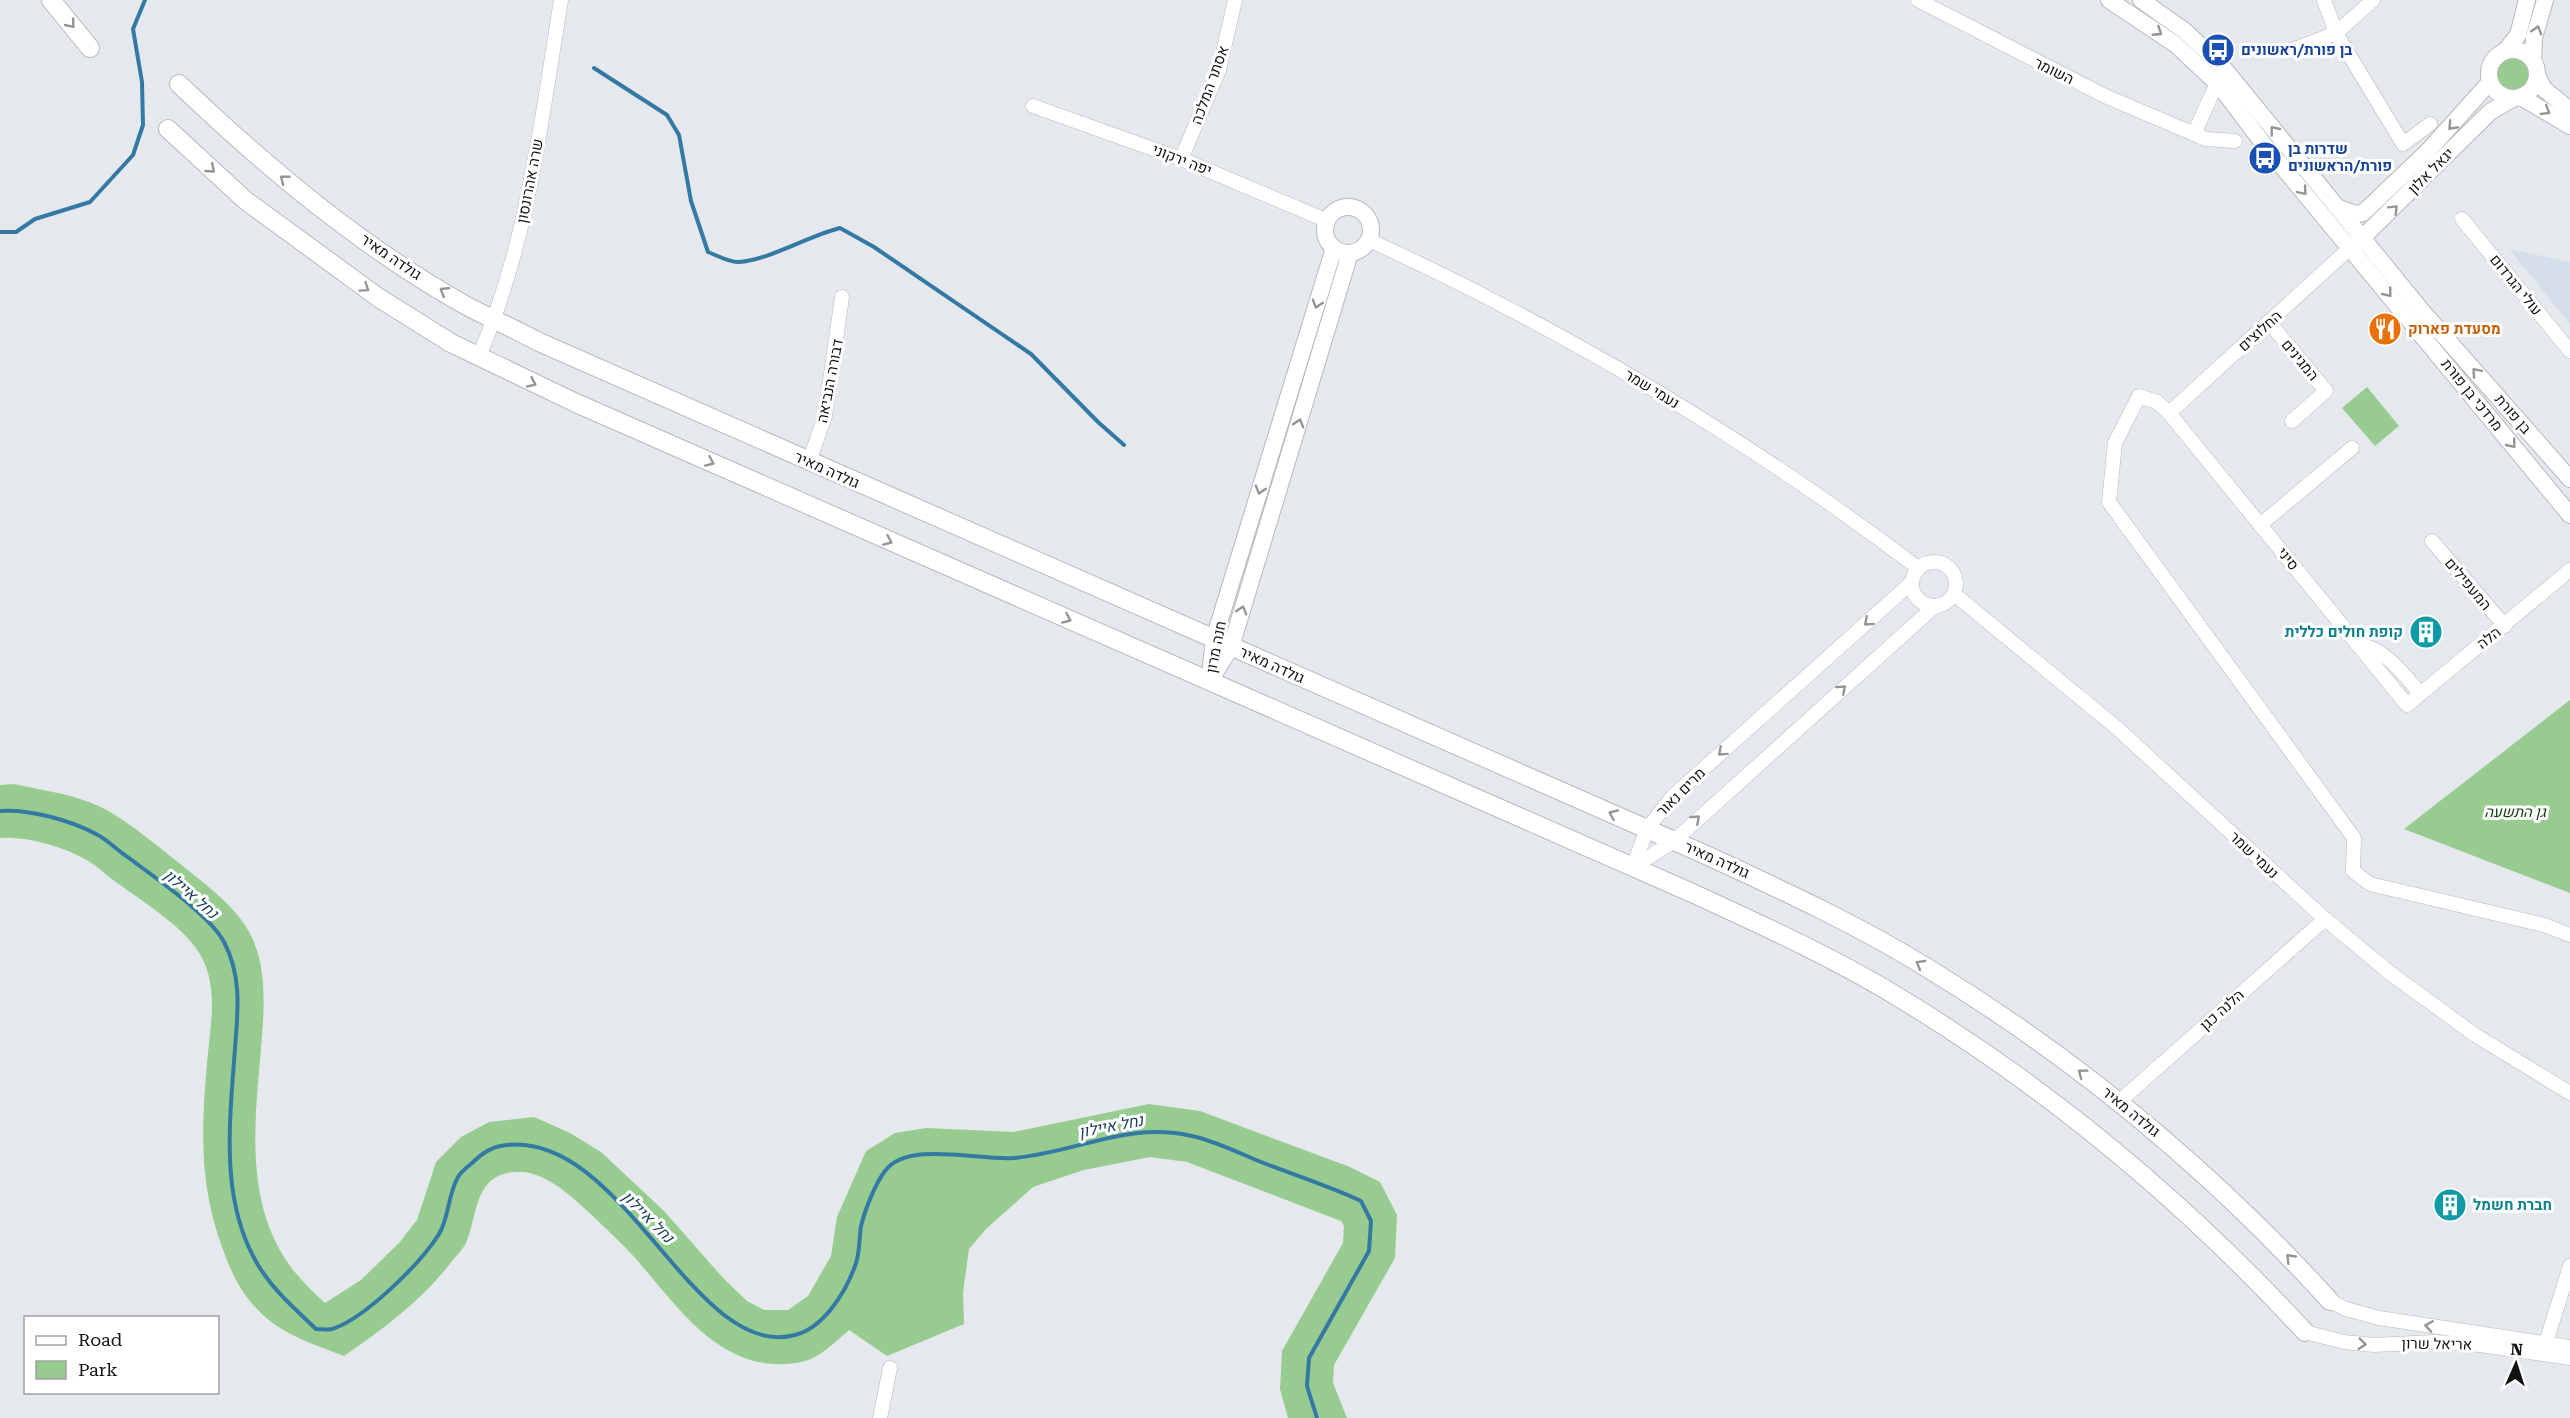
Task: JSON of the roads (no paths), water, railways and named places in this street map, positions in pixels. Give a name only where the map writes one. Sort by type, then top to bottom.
[{"type":"main road","points":[[51,0],[90,48]]},
{"type":"main road","name":"גולדה מאיר","points":[[179,84],[232,135],[311,200],[401,264],[465,304],[592,367],[1674,841],[1820,908],[1928,968],[2039,1041],[2120,1101],[2232,1199],[2330,1301]]},
{"type":"main road","points":[[168,129],[245,200],[325,261],[433,332],[479,356],[576,403],[1633,867],[1753,921],[1864,977],[2006,1067],[2071,1115],[2164,1191],[2262,1286],[2305,1332]]},
{"type":"street","name":"שרה אהרונסון","points":[[479,356],[495,319],[525,216],[561,0]]},
{"type":"street","name":"השומר","points":[[1918,0],[2105,96],[2205,139],[2235,141]]},
{"type":"street","points":[[2109,0],[2175,44],[2217,83],[2262,142],[2356,244]]},
{"type":"street","points":[[2140,0],[2185,31],[2221,65],[2339,208],[2356,244]]},
{"type":"street","points":[[2324,0],[2336,33],[2403,144],[2430,123]]},
{"type":"street","points":[[2292,50],[2336,33],[2373,0]]},
{"type":"street","points":[[2527,0],[2518,35],[2505,51],[2493,60],[2488,74],[2490,82],[2499,94],[2518,97],[2570,126]]},
{"type":"street","points":[[2518,97],[2533,88],[2534,38],[2545,0]]},
{"type":"street","name":"אסתר המלכה","points":[[1181,159],[1219,70],[1235,5]]},
{"type":"street","points":[[2505,51],[2523,52],[2535,68],[2544,89],[2570,110]]},
{"type":"street","name":"יגאל אלון","points":[[2339,208],[2363,213],[2427,152],[2490,82]]},
{"type":"street","points":[[2194,134],[2217,83]]},
{"type":"street","name":"יגאל אלון","points":[[2356,244],[2497,106],[2518,97]]},
{"type":"street","name":"יפה ירקוני","points":[[1034,106],[1181,159],[1328,220]]},
{"type":"street","points":[[2406,141],[2445,158]]},
{"type":"street","points":[[1341,209],[1358,210],[1370,223],[1369,240],[1364,247],[1342,250],[1327,238],[1328,220],[1341,209]]},
{"type":"street","name":"עולי הגרדום","points":[[2462,219],[2570,351]]},
{"type":"street","name":"נעמי שמר","points":[[1369,240],[1506,307],[1697,416],[1848,515],[1918,568]]},
{"type":"street","name":"החלוצים","points":[[2169,413],[2356,244]]},
{"type":"street","name":"בן פורת","points":[[2356,244],[2570,479]]},
{"type":"street","name":"מרדכי בן פורת","points":[[2356,244],[2570,515]]},
{"type":"street","name":"חנה מרון","points":[[1209,682],[1223,643],[1342,250]]},
{"type":"street","name":"דבורה הנביאה","points":[[809,462],[825,416],[842,297]]},
{"type":"street","name":"המגינים","points":[[2269,322],[2326,391],[2292,421]]},
{"type":"street","name":"סיני","points":[[2407,705],[2169,413],[2157,402],[2139,396],[2115,443],[2109,502],[2354,838],[2353,871],[2370,884],[2544,925],[2570,935]]},
{"type":"street","points":[[2260,525],[2352,448]]},
{"type":"street","name":"המעפילים","points":[[2432,541],[2505,626]]},
{"type":"street","points":[[1926,562],[1944,563],[1955,576],[1954,594],[1949,601],[1935,606],[1924,604],[1917,599],[1911,583],[1918,568],[1926,562]]},
{"type":"street","name":"הלה","points":[[2407,705],[2570,570]]},
{"type":"street","name":"מרים נאור","points":[[1633,867],[1647,829],[1673,796],[1911,583]]},
{"type":"street","name":"נעמי שמר","points":[[1954,594],[2117,728],[2325,919],[2437,1008],[2570,1093]]},
{"type":"street","name":"מרים נאור","points":[[1633,867],[1674,841],[1935,606]]},
{"type":"street","points":[[2357,643],[2373,648],[2386,656],[2420,693]]},
{"type":"street","name":"הלנה כגן","points":[[2120,1101],[2325,919]]},
{"type":"street","points":[[2544,1349],[2570,1266]]},
{"type":"street","name":"אריאל שרון","points":[[2330,1301],[2346,1309],[2379,1318],[2544,1349],[2570,1358]]},
{"type":"street","name":"אריאל שרון","points":[[2305,1332],[2344,1342],[2374,1345],[2434,1342],[2544,1349],[2570,1347]]},
{"type":"street","points":[[880,1418],[890,1368]]},
{"type":"waterway","points":[[0,232],[16,232],[35,219],[90,202],[133,155],[143,125],[142,82],[133,29],[145,0]]},
{"type":"waterway","points":[[594,68],[667,115],[679,135],[691,201],[708,252],[731,261],[751,260],[840,228],[874,247],[1031,354],[1124,445]]},
{"type":"waterway","name":"נחל איילון","points":[[0,811],[49,816],[100,836],[207,920],[224,942],[234,968],[237,994],[230,1131],[232,1187],[237,1214],[246,1240],[270,1283],[316,1329],[331,1329],[348,1322],[377,1301],[407,1273],[439,1234],[459,1175],[481,1155],[500,1146],[543,1149],[583,1170],[620,1203],[689,1281],[723,1314],[758,1334],[795,1335],[815,1325],[840,1297],[857,1261],[861,1226],[871,1197],[885,1171],[896,1162],[910,1156],[927,1154],[1014,1158],[1124,1135],[1168,1132],[1209,1141],[1361,1201],[1371,1221],[1369,1251],[1309,1358],[1307,1386],[1317,1418]]},
{"type":"place","name":"בן פורת/ראשונים","points":[[2218,50]]},
{"type":"place","name":"שדרות בן פורת/הראשונים","points":[[2265,158]]},
{"type":"place","name":"מסעדת פארוק","points":[[2385,329]]},
{"type":"place","name":"קופת חולים כללית","points":[[2426,632]]},
{"type":"place","name":"חברת חשמל","points":[[2450,1205]]},
{"type":"park label","name":"גן התשעה","points":[[2515,812]]}]
